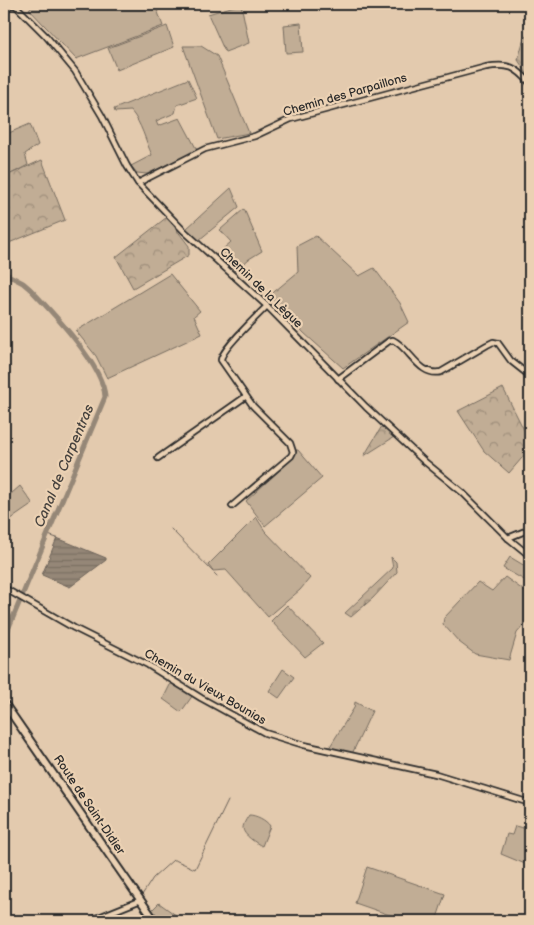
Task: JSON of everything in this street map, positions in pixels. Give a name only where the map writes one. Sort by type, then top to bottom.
[{"type":"main road","name":"Route de Saint-Didier","points":[[4,703],[155,921]]},
{"type":"street","points":[[4,8],[15,4]]},
{"type":"street","name":"Chemin de la Lègue","points":[[15,4],[46,36],[75,71],[138,183],[183,230],[267,306],[396,436],[463,493],[508,538],[530,556]]},
{"type":"street","name":"Chemin des Parpaillons","points":[[138,183],[205,149],[256,136],[291,119],[486,67],[494,65],[511,66],[521,72],[530,83]]},
{"type":"street","points":[[232,506],[291,456],[293,452],[290,443],[246,397],[221,360],[221,356],[267,306]]},
{"type":"street","points":[[338,379],[393,340],[400,344],[421,367],[437,373],[493,342],[498,343],[511,361],[530,376]]},
{"type":"street","points":[[158,458],[246,397]]},
{"type":"street","points":[[508,538],[530,529]]},
{"type":"street","name":"Chemin du Vieux Bounias","points":[[4,588],[74,628],[148,664],[201,698],[265,733],[304,745],[374,762],[429,772],[530,803]]},
{"type":"street","points":[[88,921],[140,900]]},
{"type":"green space","points":[[155,4],[163,26],[76,59],[29,9],[34,5]]},
{"type":"green space","points":[[241,4],[249,43],[225,52],[208,14]]},
{"type":"green space","points":[[301,23],[303,52],[286,53],[284,25]]},
{"type":"green space","points":[[167,26],[174,47],[117,70],[108,48]]},
{"type":"green space","points":[[530,33],[530,78],[518,60],[524,38]]},
{"type":"green space","points":[[183,46],[201,46],[217,56],[249,133],[217,139]]},
{"type":"green space","points":[[188,79],[197,98],[177,105],[175,113],[156,121],[158,126],[180,118],[197,150],[147,174],[137,173],[131,166],[152,155],[141,127],[131,111],[115,112],[114,109]]},
{"type":"green space","points":[[30,124],[38,145],[25,154],[28,165],[5,177],[4,135]]},
{"type":"green space","points":[[42,160],[65,220],[4,245],[4,177]]},
{"type":"green space","points":[[231,188],[239,207],[199,240],[186,229]]},
{"type":"green space","points":[[244,209],[262,251],[235,271],[216,255],[231,242],[220,230]]},
{"type":"green space","points":[[167,217],[189,246],[189,255],[133,288],[116,257]]},
{"type":"green space","points":[[316,236],[359,276],[374,268],[400,303],[409,322],[343,368],[304,333],[269,296],[298,272],[297,246]]},
{"type":"green space","points":[[170,274],[200,311],[194,316],[202,334],[107,378],[96,356],[76,331]]},
{"type":"green space","points":[[503,388],[525,432],[528,451],[509,473],[484,451],[458,411]]},
{"type":"green space","points":[[382,426],[394,437],[364,456]]},
{"type":"green space","points":[[296,450],[322,478],[265,526],[246,501],[291,460]]},
{"type":"green space","points":[[20,486],[33,504],[4,524],[4,500]]},
{"type":"green space","points":[[256,517],[265,531],[310,578],[300,590],[268,617],[226,570],[213,571],[208,565]]},
{"type":"green space","points":[[391,557],[396,562],[397,572],[373,598],[351,617],[345,613],[393,568]]},
{"type":"green space","points":[[510,557],[530,569],[526,581],[503,568]]},
{"type":"green space","points":[[505,577],[530,595],[530,618],[517,633],[509,660],[475,654],[459,642],[443,624],[444,618],[478,582],[492,591]]},
{"type":"green space","points":[[287,605],[323,643],[305,657],[271,621]]},
{"type":"green space","points":[[283,669],[294,677],[279,698],[269,691]]},
{"type":"green space","points":[[171,683],[193,695],[181,712],[163,699]]},
{"type":"green space","points":[[355,702],[372,711],[352,754],[329,748],[354,708]]},
{"type":"green space","points":[[249,815],[261,818],[270,826],[262,846],[250,838],[244,831],[243,828]]},
{"type":"green space","points":[[515,826],[530,827],[530,866],[501,854],[507,834],[512,835]]},
{"type":"green space","points":[[367,867],[445,894],[436,921],[407,921],[355,903]]},
{"type":"green space","points":[[159,903],[184,921],[160,921],[152,910]]},
{"type":"green space","points":[[116,910],[128,921],[92,921]]},
{"type":"shaded area","points":[[57,538],[106,558],[106,560],[70,587],[42,575]]},
{"type":"waterway","name":"Canal de Carpentras","points":[[4,273],[30,289],[75,340],[96,370],[105,397],[4,639]]},
{"type":"waterway","points":[[171,529],[217,576]]},
{"type":"waterway","points":[[48,535],[57,538]]},
{"type":"waterway","points":[[107,847],[142,895],[153,878],[173,860],[195,869],[228,801]]}]
